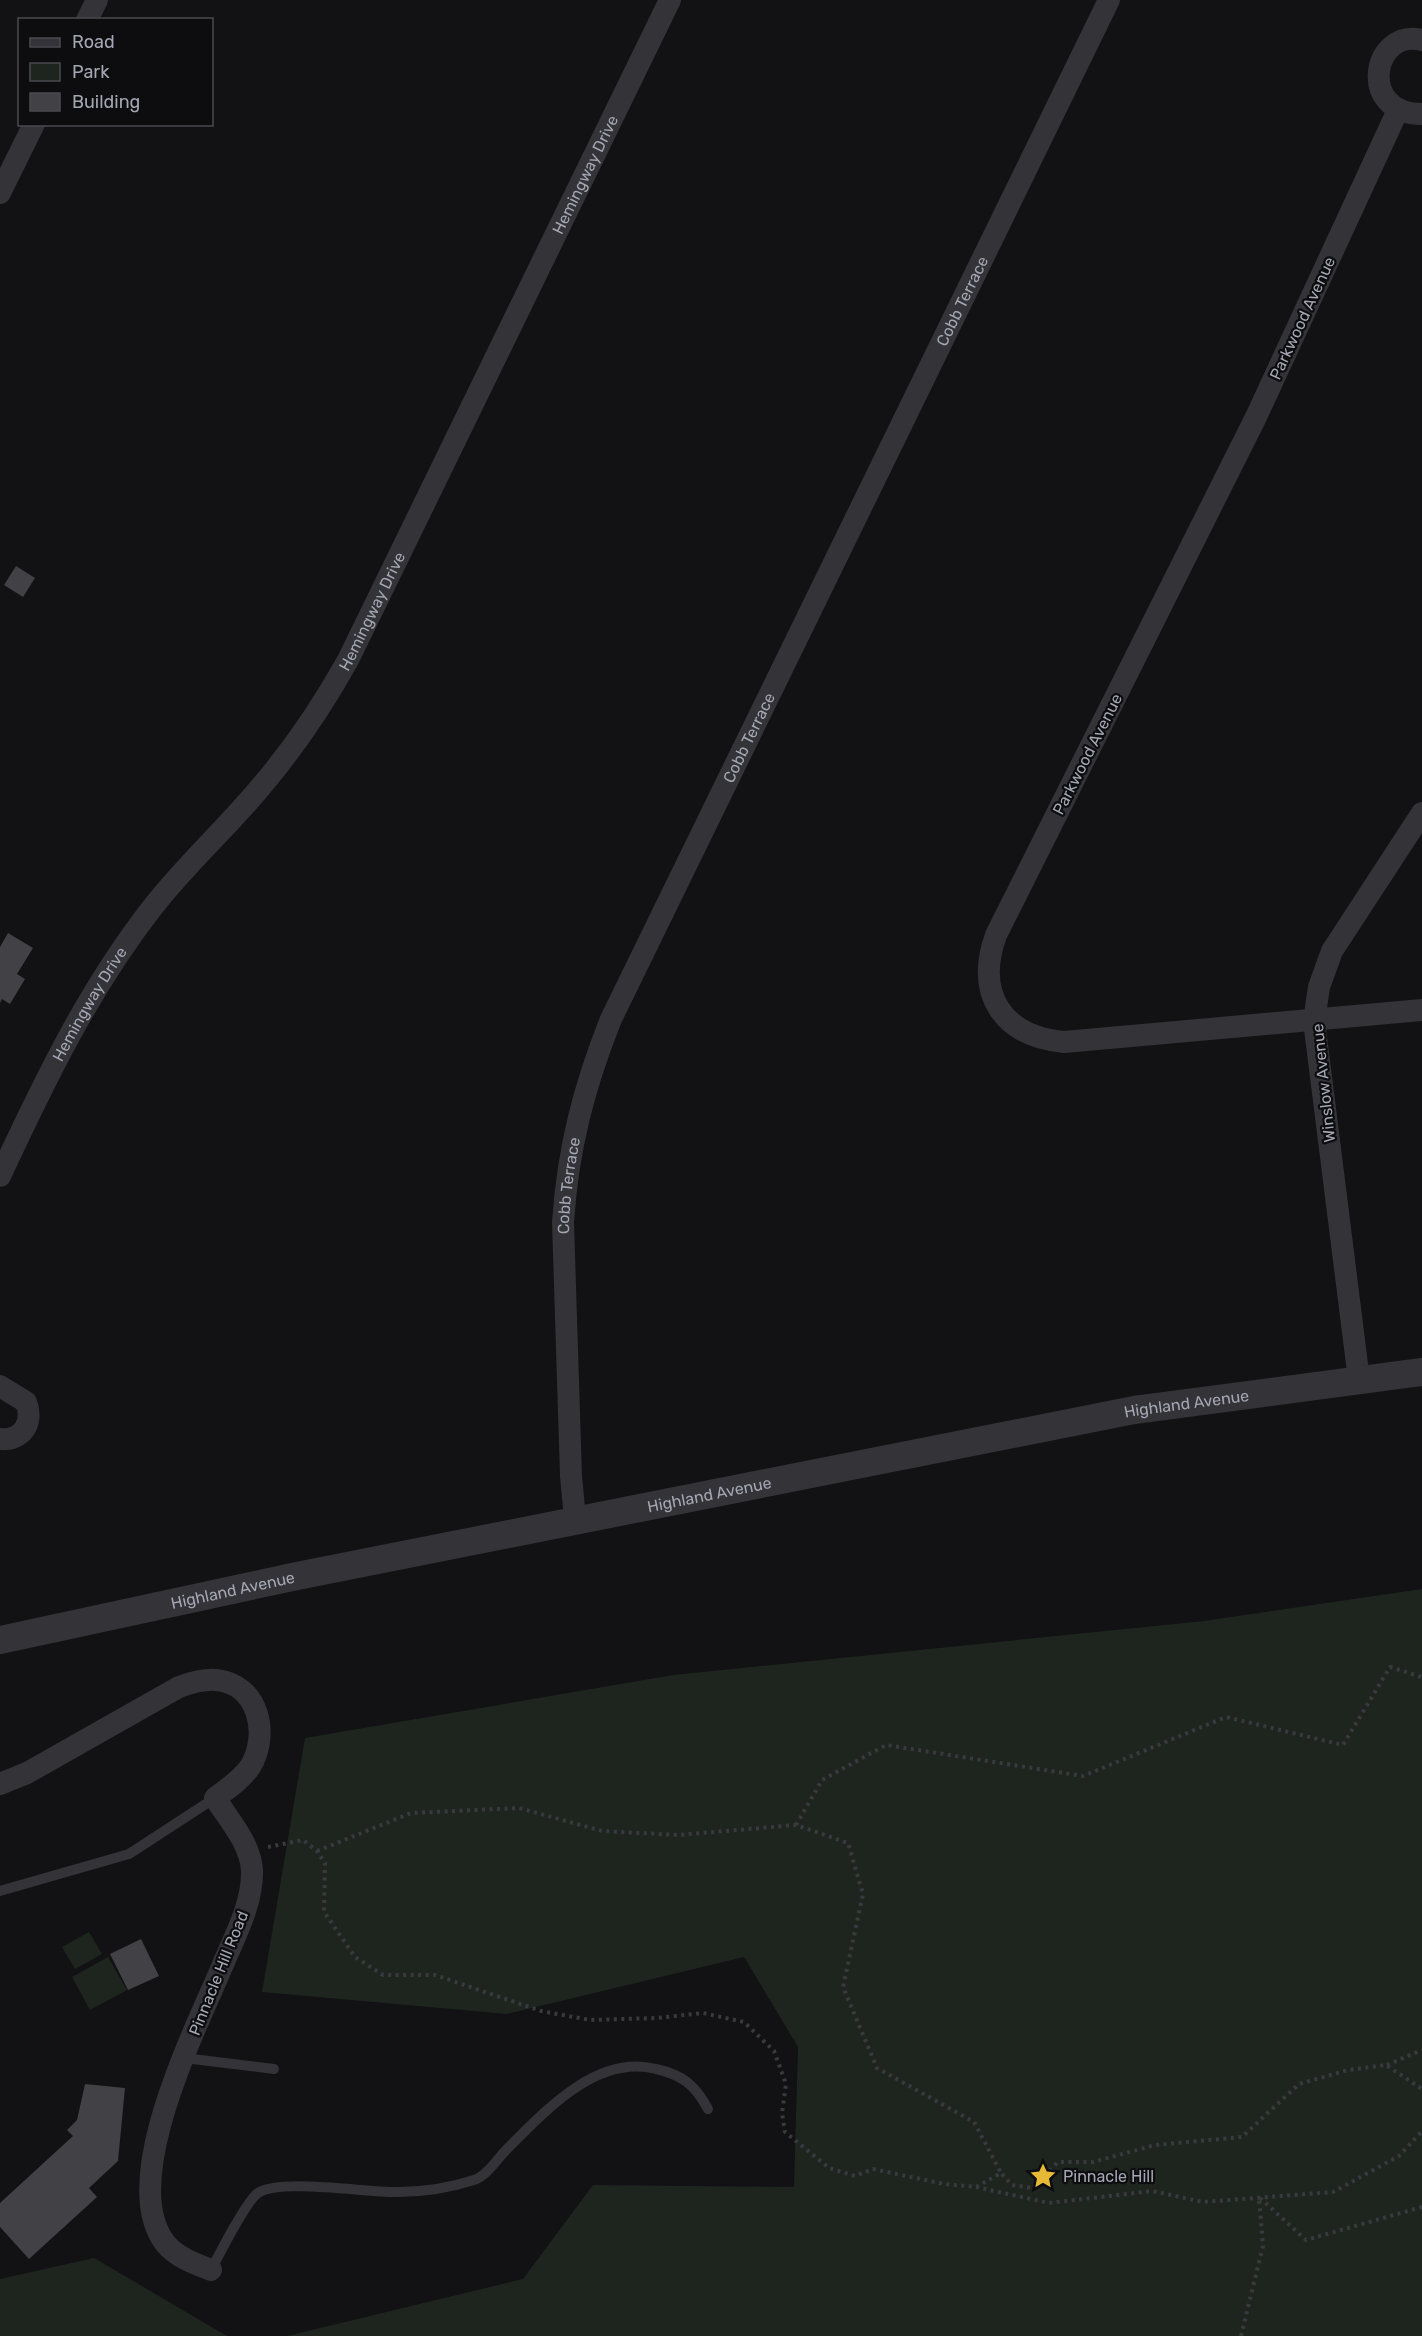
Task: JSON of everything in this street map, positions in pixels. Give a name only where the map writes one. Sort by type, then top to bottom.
[{"type":"street","points":[[88,18],[97,0]]},
{"type":"street","name":"Hemingway Drive","points":[[0,1176],[58,1055],[103,978],[134,932],[154,905],[264,784],[329,694],[348,660],[670,0]]},
{"type":"street","name":"Cobb Terrace","points":[[575,1520],[571,1476],[563,1222],[576,1120],[597,1054],[616,1008],[1109,0]]},
{"type":"street","points":[[1422,40],[1404,40],[1393,46],[1379,67],[1377,80],[1381,92],[1398,110],[1422,114]]},
{"type":"street","name":"Parkwood Avenue","points":[[1398,110],[1256,417],[996,935],[988,963],[988,983],[997,1007],[1019,1028],[1052,1041],[1064,1042],[1422,1010]]},
{"type":"street","points":[[0,193],[33,126]]},
{"type":"street","name":"Winslow Avenue","points":[[1359,1380],[1314,1021],[1319,987],[1332,951],[1422,813]]},
{"type":"street","name":"Highland Avenue","points":[[0,1641],[297,1576],[1134,1410],[1422,1372]]},
{"type":"street","points":[[0,1386],[26,1402],[29,1417],[24,1431],[18,1436],[0,1439]]},
{"type":"street","points":[[0,1784],[27,1773],[179,1687],[214,1680],[226,1682],[246,1694],[259,1716],[260,1729],[260,1743],[249,1767],[215,1798]]},
{"type":"street","name":"Pinnacle Hill Road","points":[[212,2270],[184,2259],[165,2243],[150,2204],[154,2147],[184,2058],[239,1927],[249,1895],[252,1871],[248,1850],[215,1798]]},
{"type":"lane","points":[[0,1891],[129,1854],[215,1798]]},
{"type":"lane","points":[[184,2058],[274,2069]]},
{"type":"lane","points":[[212,2270],[248,2205],[259,2192],[289,2186],[398,2192],[443,2189],[478,2179],[563,2097],[601,2072],[639,2065],[671,2072],[696,2088],[708,2109]]},
{"type":"path","points":[[796,1825],[822,1780],[886,1745],[1083,1776],[1226,1717],[1343,1745],[1390,1667],[1422,1677]]},
{"type":"path","points":[[317,1851],[411,1814],[519,1808],[602,1831],[678,1835],[796,1825],[848,1843],[862,1894],[843,1987],[877,2068],[974,2122],[1001,2173],[1012,2185],[1033,2188],[1058,2162],[1093,2162],[1155,2145],[1242,2137],[1299,2084],[1348,2070],[1386,2065],[1422,2049]]},
{"type":"path","points":[[248,1850],[303,1840],[317,1851],[325,1863],[324,1912],[355,1957],[383,1975],[435,1975],[541,2011],[590,2020],[703,2013],[744,2022],[774,2051],[786,2084],[782,2113],[785,2132],[829,2168],[855,2176],[873,2169],[944,2184],[976,2187],[1049,2203],[1152,2191],[1203,2202],[1259,2198],[1333,2192],[1399,2156],[1422,2131]]},
{"type":"path","points":[[1386,2065],[1422,2089]]},
{"type":"path","points":[[976,2187],[1001,2173]]},
{"type":"path","points":[[1259,2198],[1306,2240],[1422,2208]]},
{"type":"path","points":[[1241,2336],[1263,2246],[1259,2198]]},
{"type":"green space","points":[[1422,1589],[1422,2336],[287,2336],[523,2279],[593,2185],[794,2187],[798,2047],[744,1957],[507,2014],[262,1992],[305,1738],[673,1675],[1204,1621]]},
{"type":"green space","points":[[89,1932],[102,1954],[75,1969],[62,1947]]},
{"type":"green space","points":[[108,1957],[127,1990],[90,2010],[72,1977]]},
{"type":"green space","points":[[94,2258],[227,2336],[0,2336],[0,2279]]},
{"type":"building","points":[[16,566],[35,578],[23,597],[4,585]]},
{"type":"building","points":[[8,933],[33,948],[17,974],[25,979],[10,1004],[2,999],[0,1003],[0,947]]},
{"type":"building","points":[[141,1939],[159,1976],[128,1990],[110,1954]]},
{"type":"building","points":[[85,2084],[125,2088],[118,2161],[89,2188],[97,2197],[29,2259],[0,2227],[0,2203],[73,2136],[67,2130],[77,2120]]},
{"type":"place","name":"Pinnacle Hill","points":[[1043,2176]]}]
